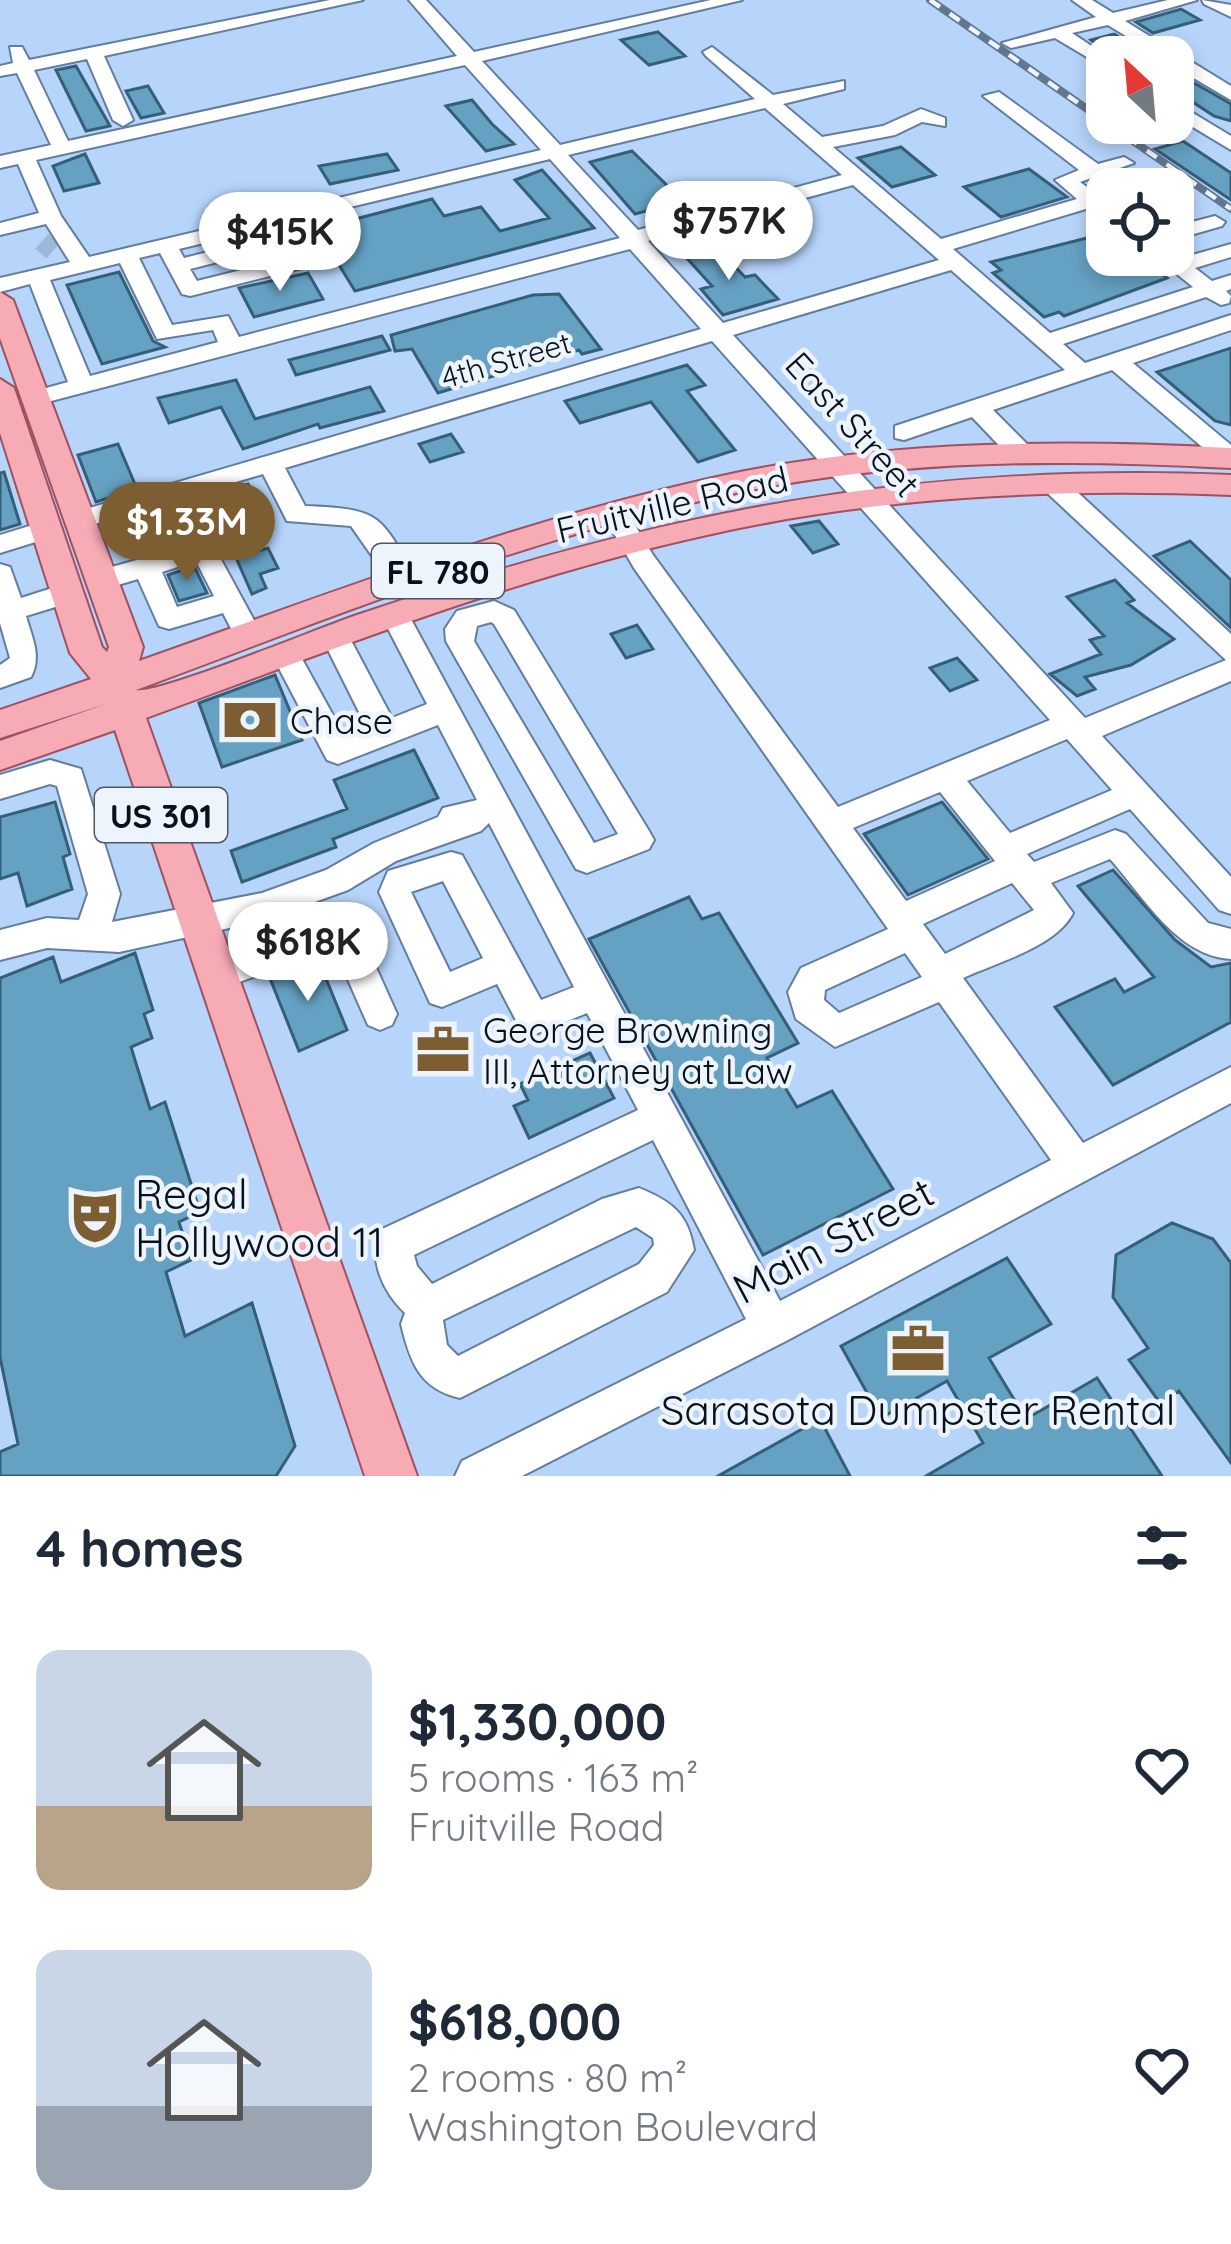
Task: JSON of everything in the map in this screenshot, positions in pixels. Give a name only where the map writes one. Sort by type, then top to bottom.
[{"type":"main road","name":"US 301","points":[[0,300],[10,400],[63,525],[101,580],[126,647],[121,697]]},
{"type":"main road","points":[[0,347],[16,391],[10,400]]},
{"type":"main road","name":"Fruitville Road","points":[[0,724],[286,655],[526,572],[742,482],[839,468],[1021,453],[1231,458]]},
{"type":"main road","name":"Fruitville Road","points":[[0,756],[248,635],[404,582],[624,528],[923,489],[1052,483],[1231,485]]},
{"type":"main road","name":"US 301","points":[[63,525],[68,593],[87,652],[121,697],[391,1476]]},
{"type":"street","points":[[0,71],[13,56],[165,45],[355,0]]},
{"type":"street","name":"East Street","points":[[417,0],[1231,900]]},
{"type":"street","points":[[0,162],[734,0]]},
{"type":"street","points":[[1080,0],[1138,36]]},
{"type":"street","points":[[1011,43],[1189,0]]},
{"type":"street","points":[[1210,0],[1231,12]]},
{"type":"street","points":[[1058,32],[1086,50]]},
{"type":"street","points":[[0,36],[16,37],[11,43],[13,56],[62,148]]},
{"type":"street","points":[[93,52],[123,119]]},
{"type":"street","points":[[712,52],[1080,371]]},
{"type":"street","points":[[1194,71],[1231,94]]},
{"type":"street","points":[[0,285],[82,262],[127,255],[172,256],[556,153],[837,85]]},
{"type":"street","points":[[992,96],[1090,168]]},
{"type":"street","points":[[814,144],[888,131],[921,115],[938,122]]},
{"type":"street","points":[[1194,121],[1231,145]]},
{"type":"street","points":[[24,156],[51,217],[82,262]]},
{"type":"street","points":[[1105,168],[1124,163]]},
{"type":"street","points":[[1086,173],[1064,180],[1086,193]]},
{"type":"street","points":[[10,400],[82,386],[854,178]]},
{"type":"street","name":"4th Street","points":[[0,544],[718,332],[1086,208]]},
{"type":"street","points":[[41,238],[51,217]]},
{"type":"street","points":[[1194,228],[1215,222]]},
{"type":"street","points":[[0,229],[41,238],[82,262]]},
{"type":"street","points":[[172,256],[190,290],[302,261],[282,229]]},
{"type":"street","points":[[1194,257],[1231,250]]},
{"type":"street","points":[[127,255],[165,334],[220,321]]},
{"type":"street","points":[[38,277],[82,386]]},
{"type":"street","points":[[1046,342],[1220,286],[1231,305]]},
{"type":"street","points":[[208,297],[232,345]]},
{"type":"street","points":[[904,432],[1231,322]]},
{"type":"street","points":[[1115,360],[1231,458]]},
{"type":"street","points":[[976,407],[1021,453]]},
{"type":"street","points":[[270,464],[296,515],[357,517],[369,526],[404,582]]},
{"type":"street","points":[[1052,483],[1231,651]]},
{"type":"street","points":[[624,528],[1076,1164]]},
{"type":"street","points":[[101,580],[202,550],[248,635]]},
{"type":"street","points":[[146,567],[169,619],[230,601]]},
{"type":"street","points":[[0,577],[24,664],[0,677]]},
{"type":"street","points":[[11,611],[68,593]]},
{"type":"street","points":[[536,880],[574,872],[587,860],[638,841],[504,617],[494,611],[467,618],[459,629],[468,655],[587,860]]},
{"type":"street","points":[[396,617],[444,710],[474,815],[536,880],[772,1327]]},
{"type":"street","points":[[336,638],[384,731]]},
{"type":"street","points":[[286,655],[335,751],[358,747],[384,731],[444,710]]},
{"type":"street","points":[[425,671],[460,664],[468,655]]},
{"type":"street","points":[[833,823],[1231,669]]},
{"type":"street","points":[[0,787],[43,773],[70,778],[104,894],[90,937]]},
{"type":"street","points":[[945,776],[1018,864],[1055,911],[1054,918],[836,1031],[808,1008],[805,992],[813,979],[1018,864],[1134,794]]},
{"type":"street","points":[[0,945],[47,933],[126,936],[262,907],[337,880],[385,852],[474,815]]},
{"type":"street","points":[[1018,864],[1115,843],[1203,940],[1231,944]]},
{"type":"street","points":[[217,975],[331,933],[345,935],[380,1014]]},
{"type":"street","points":[[504,965],[533,1019],[597,993]]},
{"type":"street","name":"Main Street","points":[[477,1476],[772,1327],[1231,1084]]},
{"type":"street","points":[[429,1306],[409,1294],[394,1244],[663,1117]]},
{"type":"street","points":[[671,1227],[710,1206]]},
{"type":"street","points":[[639,1207],[671,1227],[674,1250],[653,1278],[460,1376],[446,1375],[433,1363],[421,1324],[429,1306],[616,1214],[639,1207]]},
{"type":"building","points":[[1181,9],[1200,20],[1153,33],[1136,22]]},
{"type":"building","points":[[658,32],[685,56],[649,65],[621,40]]},
{"type":"building","points":[[76,66],[110,126],[86,131],[56,70]]},
{"type":"building","points":[[1194,83],[1231,104],[1231,121],[1194,103]]},
{"type":"building","points":[[148,86],[164,113],[141,118],[126,91]]},
{"type":"building","points":[[472,100],[514,144],[486,151],[446,106]]},
{"type":"building","points":[[1188,144],[1231,173],[1231,200],[1194,175],[1194,168],[1183,168],[1155,149]]},
{"type":"building","points":[[901,147],[935,175],[892,187],[858,158]]},
{"type":"building","points":[[632,151],[683,201],[635,214],[590,162]]},
{"type":"building","points":[[85,154],[99,183],[64,191],[53,166]]},
{"type":"building","points":[[387,154],[398,170],[330,184],[319,166]]},
{"type":"building","points":[[1029,169],[1067,197],[1001,217],[964,187]]},
{"type":"building","points":[[542,170],[594,228],[355,291],[317,229],[432,199],[444,216],[481,207],[500,231],[549,218],[515,180]]},
{"type":"building","points":[[1086,238],[1086,276],[1167,278],[1064,316],[1059,312],[1044,317],[993,273],[1001,270],[991,262]]},
{"type":"building","points":[[716,247],[745,277],[755,275],[778,299],[723,315],[701,289],[712,286],[684,255]]},
{"type":"building","points":[[119,272],[153,341],[165,347],[102,364],[67,285]]},
{"type":"building","points":[[308,273],[323,299],[254,317],[239,288]]},
{"type":"building","points":[[559,294],[601,349],[582,354],[579,350],[438,393],[412,349],[395,351],[391,335],[533,295]]},
{"type":"building","points":[[382,336],[390,350],[296,375],[289,360]]},
{"type":"building","points":[[1231,348],[1231,425],[1215,421],[1157,372]]},
{"type":"building","points":[[687,365],[705,385],[687,391],[735,450],[698,462],[651,402],[580,423],[565,401]]},
{"type":"building","points":[[236,380],[255,419],[370,387],[384,411],[320,428],[318,424],[243,449],[221,407],[169,423],[158,398]]},
{"type":"building","points":[[451,434],[463,452],[430,462],[419,444]]},
{"type":"building","points":[[118,444],[137,489],[96,502],[78,455]]},
{"type":"building","points":[[4,472],[20,524],[0,530],[0,473]]},
{"type":"building","points":[[248,484],[256,501],[245,504],[250,515],[237,519],[251,553],[268,548],[278,568],[260,574],[266,588],[252,594],[226,535],[196,538],[192,528],[126,547],[117,522]]},
{"type":"building","points":[[819,521],[838,544],[813,553],[791,526]]},
{"type":"building","points":[[1190,541],[1231,580],[1231,628],[1154,556]]},
{"type":"building","points":[[194,566],[207,593],[179,601],[168,575]]},
{"type":"building","points":[[1115,580],[1134,600],[1127,603],[1174,639],[1131,665],[1085,677],[1095,689],[1077,696],[1050,674],[1101,654],[1090,640],[1104,636],[1067,597]]},
{"type":"building","points":[[637,625],[653,649],[626,658],[611,634]]},
{"type":"building","points":[[957,658],[977,680],[950,691],[930,668]]},
{"type":"building","name":"Chase","points":[[275,675],[302,740],[222,767],[199,703]]},
{"type":"building","points":[[414,750],[438,798],[333,839],[336,847],[242,882],[231,851],[347,809],[334,780]]},
{"type":"building","points":[[55,802],[70,854],[63,857],[72,889],[27,906],[18,873],[0,879],[0,817]]},
{"type":"building","points":[[942,802],[988,859],[908,895],[864,834]]},
{"type":"building","points":[[1113,870],[1175,940],[1211,967],[1231,963],[1231,1022],[1113,1085],[1055,1007],[1115,979],[1124,992],[1154,977],[1078,886]]},
{"type":"building","points":[[689,897],[702,919],[719,913],[798,1043],[767,1058],[797,1107],[832,1091],[893,1189],[763,1255],[589,939]]},
{"type":"building","name":"Regal Hollywood 11","points":[[135,953],[153,1010],[144,1014],[152,1038],[131,1047],[150,1109],[165,1102],[200,1212],[179,1222],[191,1260],[166,1272],[185,1336],[252,1303],[295,1446],[276,1476],[0,1476],[0,1452],[18,1444],[0,1357],[0,978],[53,957],[61,982]]},
{"type":"building","points":[[318,959],[347,1030],[299,1051],[269,976]]},
{"type":"building","points":[[590,1053],[614,1098],[529,1138],[514,1106],[528,1100],[520,1084]]},
{"type":"building","points":[[1172,1223],[1213,1239],[1231,1263],[1231,1463],[1179,1391],[1160,1403],[1129,1360],[1148,1348],[1113,1297],[1116,1255]]},
{"type":"building","points":[[1007,1258],[1051,1324],[989,1358],[1026,1419],[1097,1378],[1162,1476],[926,1476],[983,1443],[947,1381],[881,1418],[841,1346]]},
{"type":"building","points":[[820,1419],[850,1476],[718,1476]]},
{"type":"tunnel","points":[[42,241],[53,251]]},
{"type":"railway","points":[[930,0],[1231,209]]},
{"type":"place","name":"Chase","points":[[250,720]]},
{"type":"place","name":"George Browning III, Attorney at Law","points":[[443,1050]]},
{"type":"place","name":"Regal Hollywood 11","points":[[95,1217]]},
{"type":"place","name":"Sarasota Dumpster Rental","points":[[918,1349]]}]
